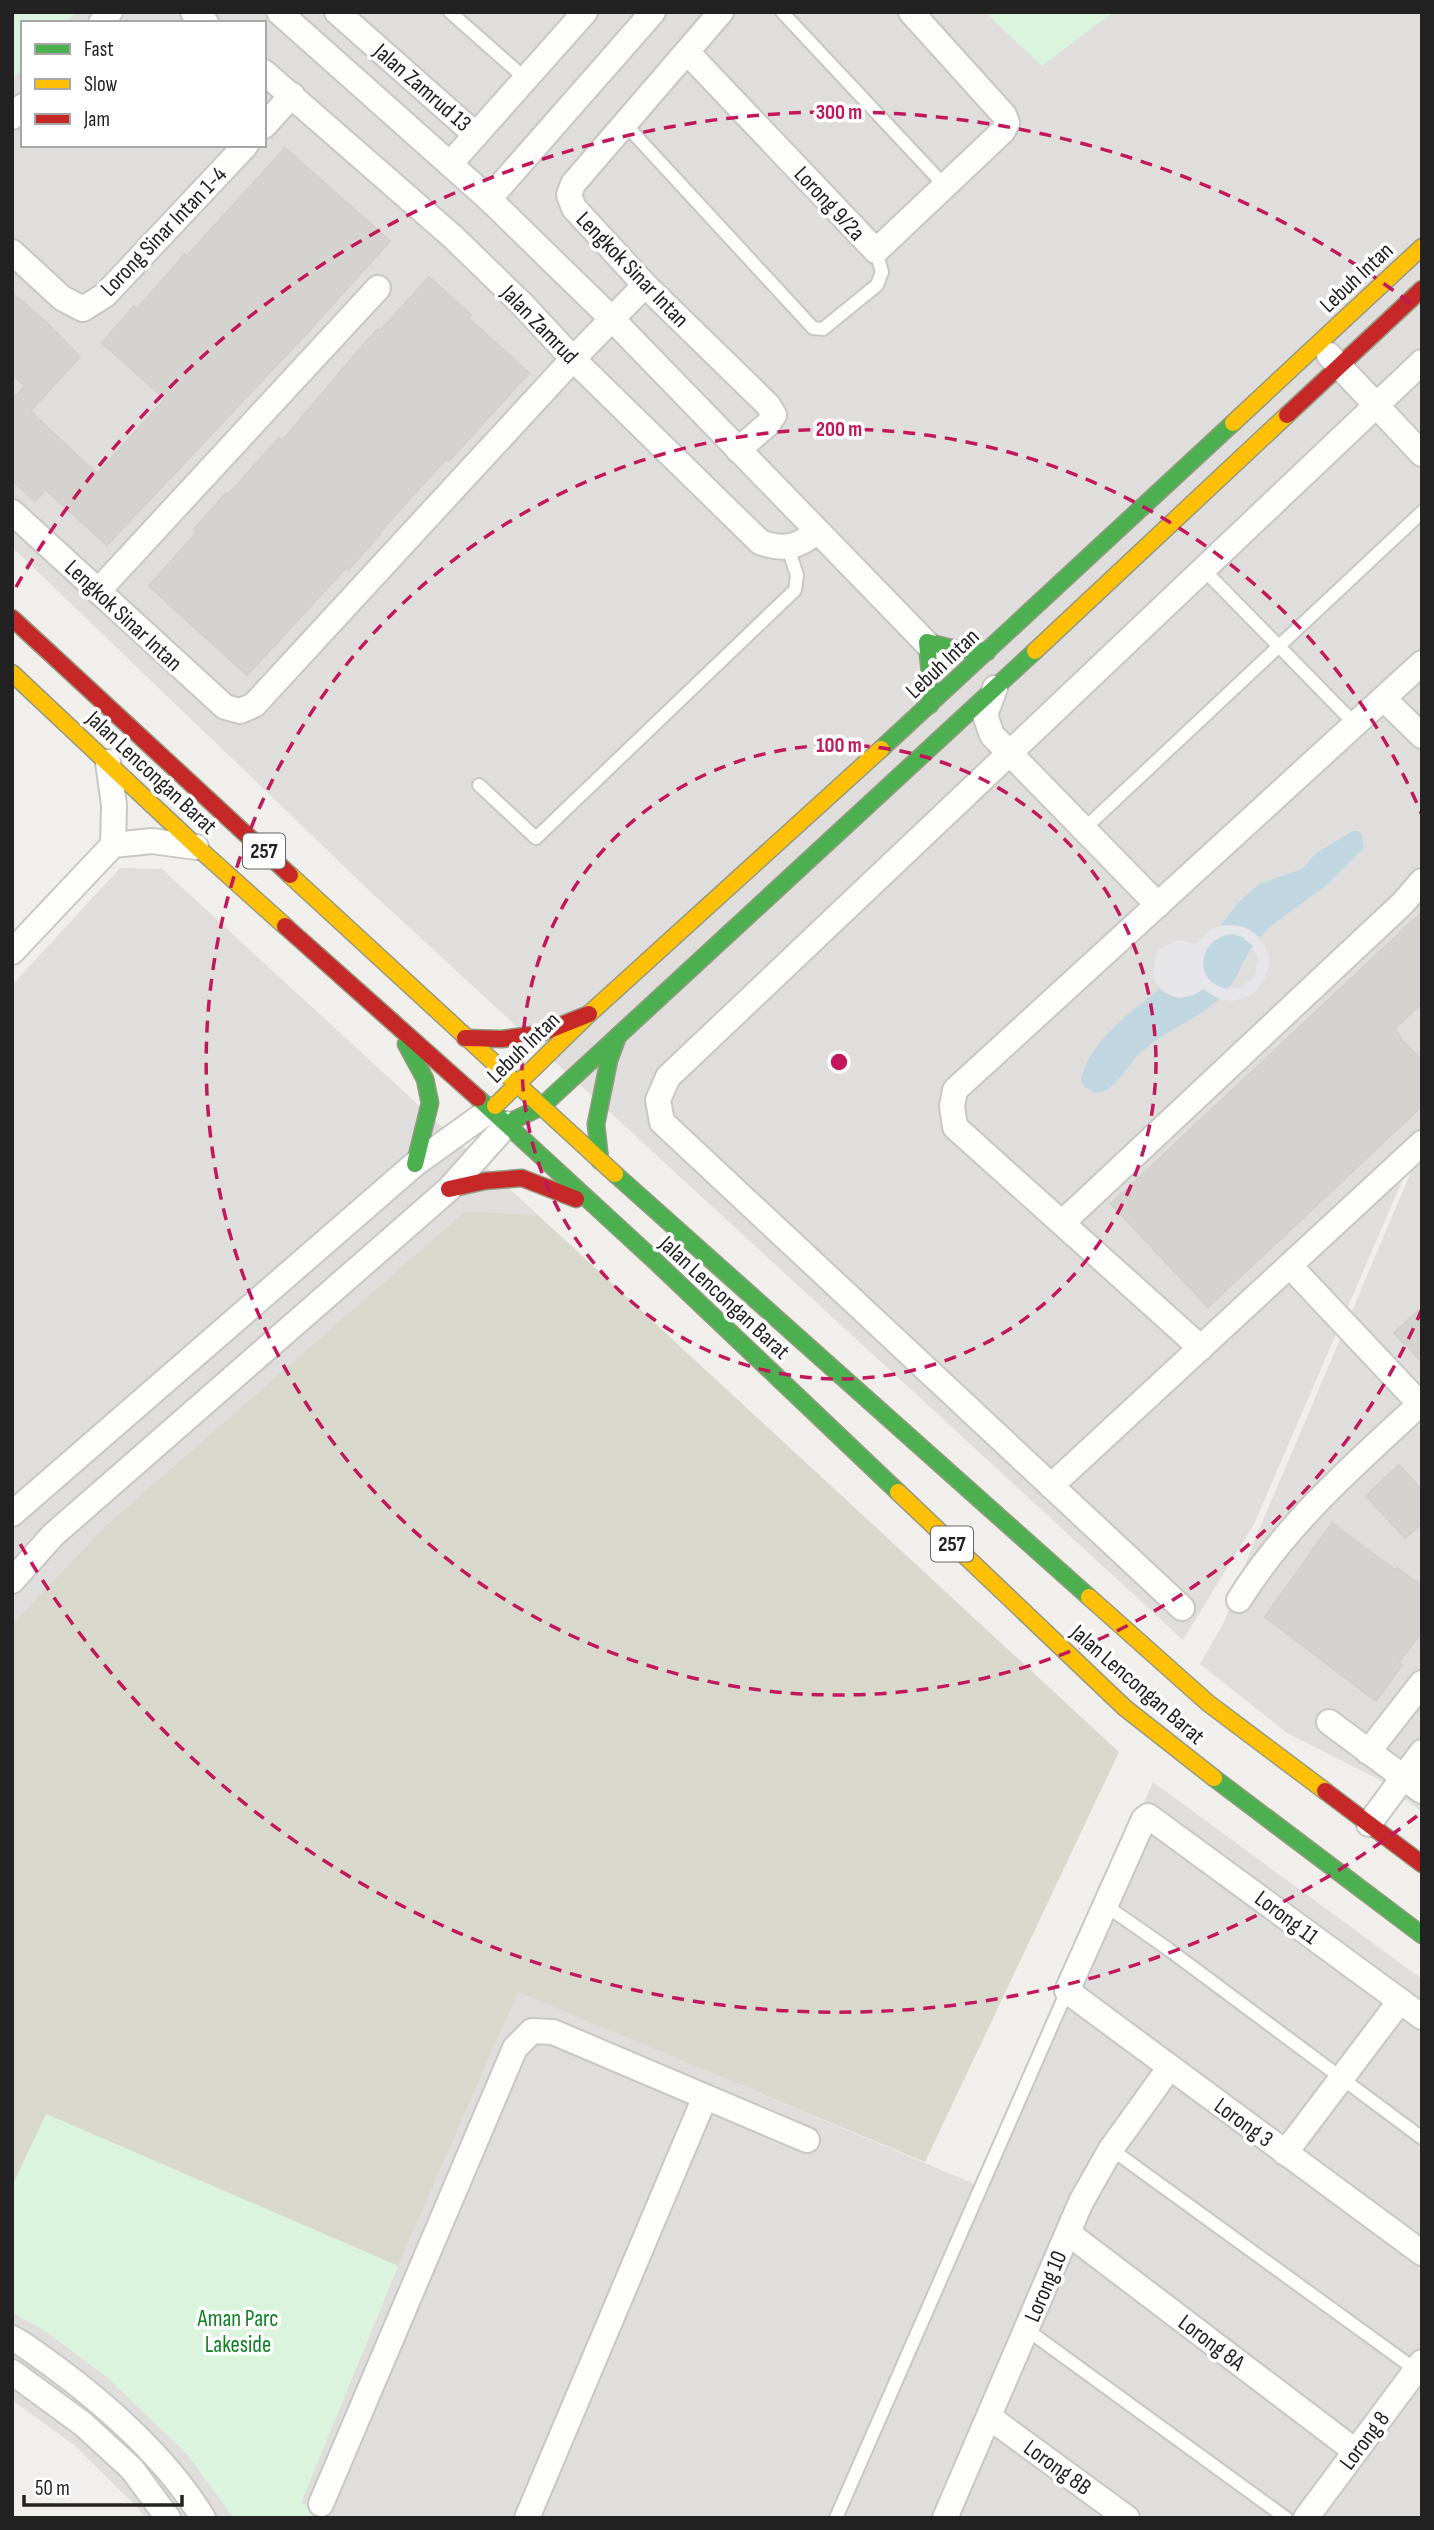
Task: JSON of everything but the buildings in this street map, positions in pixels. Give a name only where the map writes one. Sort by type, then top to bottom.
[{"type":"main road","name":"Lebuh Intan","points":[[498,1117],[516,1086],[589,1014],[930,705],[1422,247]]},
{"type":"main road","points":[[498,1117],[541,1107],[943,737],[1422,289]]},
{"type":"main road","name":"Jalan Lencongan Barat","points":[[12,618],[516,1086],[1208,1703],[1422,1864]]},
{"type":"main road","points":[[930,705],[927,642],[987,652]]},
{"type":"main road","name":"Jalan Lencongan Barat","points":[[12,673],[197,847],[598,1209],[1125,1708],[1422,1935]]},
{"type":"main road","points":[[465,1038],[502,1039],[539,1034],[589,1014]]},
{"type":"main road","points":[[399,1028],[425,1079],[430,1103],[415,1164]]},
{"type":"main road","points":[[600,1161],[596,1124],[609,1060],[618,1036]]},
{"type":"main road","points":[[449,1189],[485,1181],[522,1178],[598,1209]]},
{"type":"street","points":[[279,12],[450,164],[612,319],[960,677]]},
{"type":"street","name":"Jalan Zamrud 13","points":[[337,12],[477,135]]},
{"type":"street","points":[[489,200],[653,12]]},
{"type":"street","name":"Lengkok Sinar Intan","points":[[721,12],[573,184],[569,195],[574,208],[645,285],[768,405],[774,415],[768,424],[738,450]]},
{"type":"street","name":"Lorong 9/2a","points":[[687,52],[876,251],[1003,131],[1007,123],[1004,115],[911,12]]},
{"type":"street","points":[[450,164],[581,14]]},
{"type":"street","name":"Jalan Zamrud","points":[[266,74],[453,237],[760,542],[774,548],[788,548]]},
{"type":"street","points":[[266,124],[292,95]]},
{"type":"street","name":"Lorong Sinar Intan 1-4","points":[[12,252],[62,298],[83,309],[105,295],[244,147]]},
{"type":"street","points":[[573,359],[645,285]]},
{"type":"street","points":[[98,591],[377,288]]},
{"type":"street","points":[[1318,344],[1422,454]]},
{"type":"street","name":"Lengkok Sinar Intan","points":[[12,512],[225,707],[240,711],[254,705],[573,359]]},
{"type":"street","points":[[1182,1608],[662,1122],[658,1100],[668,1077],[1422,362]]},
{"type":"street","points":[[788,548],[806,541],[817,531]]},
{"type":"street","points":[[1201,1348],[955,1127],[952,1106],[955,1090],[1422,663]]},
{"type":"street","points":[[995,687],[985,715],[992,735],[1158,905]]},
{"type":"street","points":[[1384,699],[1422,736]]},
{"type":"street","points":[[943,737],[967,732],[992,735]]},
{"type":"street","points":[[108,761],[114,806],[113,845]]},
{"type":"street","points":[[12,952],[113,845],[152,841],[197,847]]},
{"type":"street","points":[[1062,1223],[1403,903],[1422,881]]},
{"type":"street","points":[[12,1514],[415,1164],[498,1117]]},
{"type":"street","points":[[12,1581],[53,1535],[449,1189],[498,1117]]},
{"type":"street","points":[[1051,1486],[1422,1143]]},
{"type":"street","points":[[1240,1600],[1255,1574],[1301,1519],[1421,1405],[1290,1266]]},
{"type":"street","points":[[1368,1752],[1422,1683]]},
{"type":"street","points":[[1329,1722],[1412,1784]]},
{"type":"street","points":[[1368,1824],[1412,1784],[1422,1752]]},
{"type":"street","name":"Lorong 11","points":[[1105,1905],[1144,1819],[1152,1817],[1422,2017]]},
{"type":"street","points":[[1067,1991],[1105,1905]]},
{"type":"street","name":"Lorong 3","points":[[1067,1991],[1422,2253]]},
{"type":"street","points":[[1285,2153],[1400,2001]]},
{"type":"street","points":[[321,2504],[515,2048],[532,2031],[553,2032],[807,2140]]},
{"type":"street","name":"Lorong 10","points":[[952,2515],[1026,2329],[1098,2168],[1170,2067]]},
{"type":"street","points":[[527,2518],[705,2097]]},
{"type":"street","name":"Lorong 8A","points":[[1068,2233],[1355,2451]]},
{"type":"street","points":[[12,2338],[84,2389],[137,2437],[195,2515]]},
{"type":"street","name":"Lorong 8","points":[[1306,2518],[1419,2366]]},
{"type":"street","points":[[12,2372],[83,2424],[132,2469],[168,2518]]},
{"type":"street","name":"Lorong 8B","points":[[989,2417],[1127,2518]]},
{"type":"lane","points":[[450,12],[526,79]]},
{"type":"lane","points":[[782,12],[945,186]]},
{"type":"lane","points":[[625,124],[817,330],[822,329],[877,285],[882,272],[876,251]]},
{"type":"lane","points":[[1084,829],[1422,512]]},
{"type":"lane","points":[[479,785],[536,838],[796,590],[797,575],[788,548]]},
{"type":"lane","points":[[1204,570],[1356,725]]},
{"type":"lane","points":[[1105,1905],[1422,2138]]},
{"type":"lane","points":[[836,2518],[1067,1991]]},
{"type":"lane","points":[[1111,2149],[1419,2366]]},
{"type":"lane","points":[[1026,2329],[1286,2518]]},
{"type":"shaded area","points":[[12,12],[1422,12],[1422,1135],[1254,1524],[1183,1640],[374,895],[12,547]]},
{"type":"shaded area","points":[[120,868],[162,869],[538,1215],[465,1211],[103,1528],[12,1624],[12,985]]},
{"type":"shaded area","points":[[1235,924],[1248,928],[1265,946],[1269,958],[1268,970],[1255,992],[1232,1001],[1208,994],[1179,998],[1162,991],[1153,976],[1155,958],[1160,949],[1178,940],[1197,944],[1211,929]],"holes":[[[1250,942],[1258,958],[1255,976],[1241,988],[1223,989]]]},
{"type":"shaded area","points":[[1422,1146],[1422,1812],[1378,1779],[1287,1733],[1200,1664],[1224,1622],[1253,1544]]},
{"type":"shaded area","points":[[465,1211],[538,1215],[1119,1752],[925,2162],[518,1992],[398,2266],[46,2114],[12,2187],[12,1624],[103,1528]]},
{"type":"shaded area","points":[[1153,1782],[1422,1979],[1422,2518],[333,2518],[300,2504],[398,2266],[518,1991],[977,2185]]},
{"type":"shaded area","points":[[12,2312],[44,2330],[108,2378],[187,2454],[234,2518],[145,2518],[74,2445],[12,2400]]},
{"type":"green space","points":[[12,12],[76,12],[68,21],[21,21],[21,70],[12,79]]},
{"type":"green space","points":[[985,12],[1113,12],[1042,66]]},
{"type":"green space","name":"Aman Parc Lakeside","points":[[46,2114],[398,2266],[301,2503],[333,2518],[234,2518],[187,2454],[108,2378],[44,2330],[12,2312],[12,2187]]},
{"type":"water","points":[[1353,831],[1362,835],[1364,848],[1329,883],[1267,929],[1260,938],[1242,926],[1220,926],[1238,903],[1259,884],[1302,869],[1316,853]]},
{"type":"water","points":[[1233,934],[1253,946],[1228,989],[1216,985],[1209,978],[1204,970],[1204,960],[1212,943]]},
{"type":"water","points":[[1160,989],[1171,996],[1182,998],[1203,989],[1219,999],[1148,1046],[1110,1088],[1096,1093],[1085,1087],[1081,1082],[1091,1055],[1124,1018]]},
{"type":"traffic: fast","points":[[881,749],[1233,423]]},
{"type":"traffic: fast","points":[[930,705],[927,642],[987,652]]},
{"type":"traffic: fast","points":[[514,1120],[541,1107],[1035,651]]},
{"type":"traffic: fast","points":[[600,1161],[596,1124],[609,1060],[618,1036]]},
{"type":"traffic: fast","points":[[406,1044],[425,1079],[430,1103],[415,1164]]},
{"type":"traffic: fast","points":[[478,1098],[655,1261],[898,1492]]},
{"type":"traffic: fast","points":[[615,1174],[1089,1597]]},
{"type":"traffic: fast","points":[[1214,1778],[1422,1935]]},
{"type":"traffic: slow","points":[[1233,423],[1422,247]]},
{"type":"traffic: slow","points":[[1035,651],[1287,415]]},
{"type":"traffic: slow","points":[[12,673],[285,926]]},
{"type":"traffic: slow","points":[[495,1106],[589,1014],[881,749]]},
{"type":"traffic: slow","points":[[290,875],[615,1174]]},
{"type":"traffic: slow","points":[[898,1492],[1125,1708],[1214,1778]]},
{"type":"traffic: slow","points":[[1089,1597],[1208,1703],[1325,1791]]},
{"type":"traffic: jam","points":[[1287,415],[1422,289]]},
{"type":"traffic: jam","points":[[12,618],[290,875]]},
{"type":"traffic: jam","points":[[285,926],[478,1098]]},
{"type":"traffic: jam","points":[[465,1038],[502,1039],[539,1034],[589,1014]]},
{"type":"traffic: jam","points":[[449,1189],[485,1181],[522,1178],[576,1199]]},
{"type":"traffic: jam","points":[[1325,1791],[1422,1864]]}]
